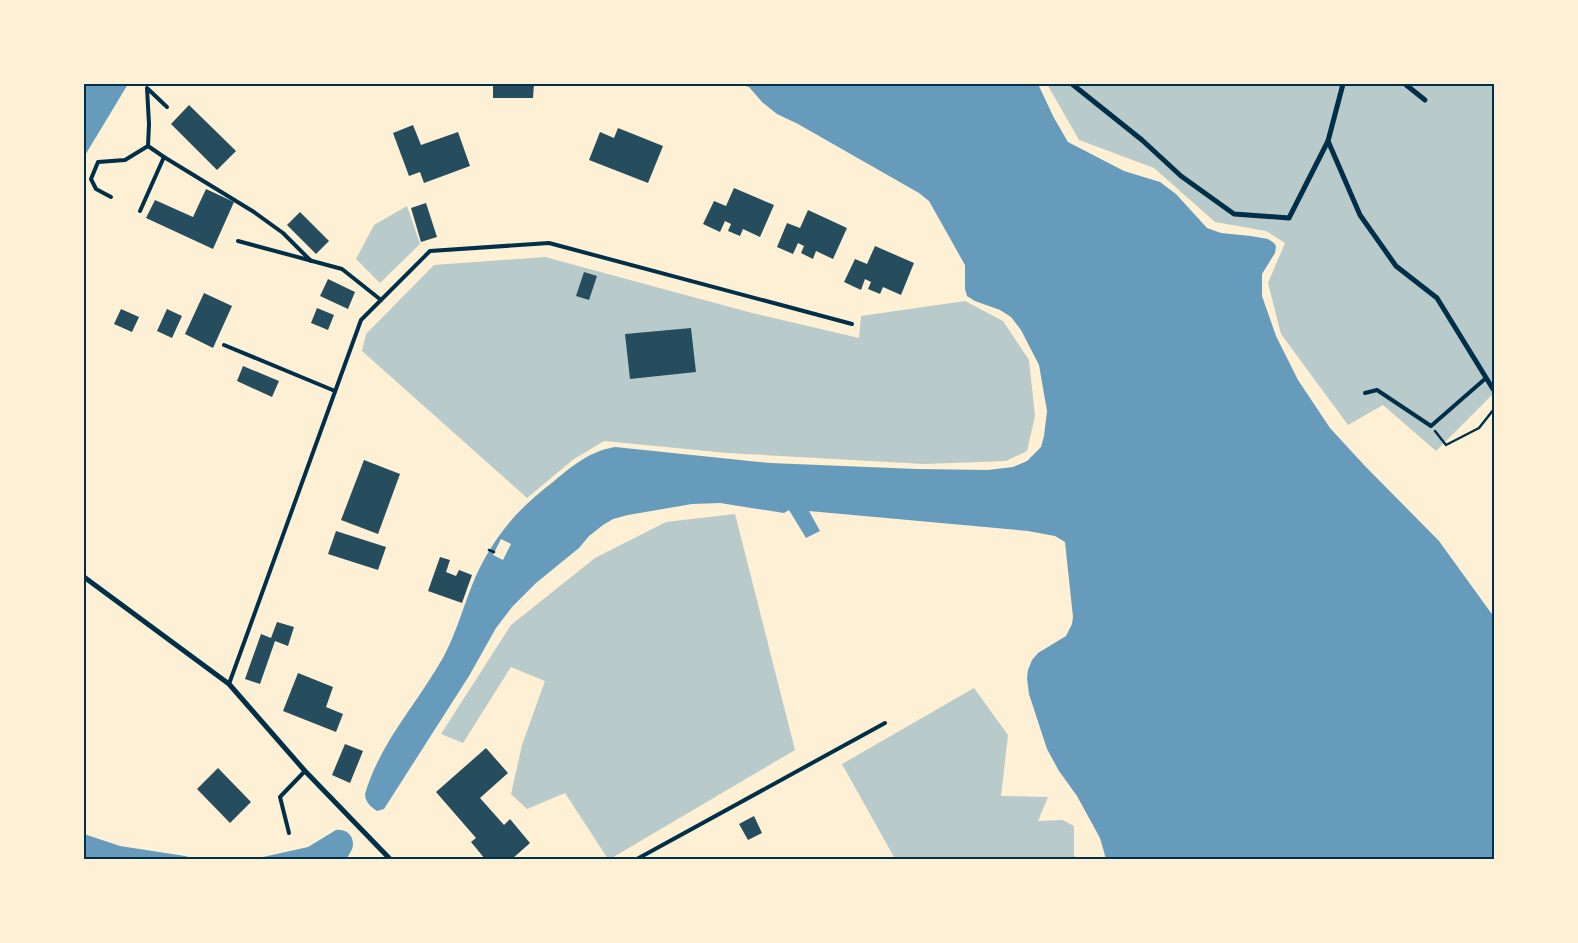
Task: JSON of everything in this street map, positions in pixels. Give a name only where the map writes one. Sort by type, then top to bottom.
[{"type":"street","points":[[1072,84],[1142,140],[1181,176],[1234,214],[1289,218],[1328,141],[1343,84]]},
{"type":"street","points":[[1405,84],[1425,100]]},
{"type":"street","points":[[1328,141],[1360,215],[1396,266],[1436,298],[1494,389]]},
{"type":"street","points":[[84,577],[229,684],[305,771],[390,859]]},
{"type":"lane","points":[[148,146],[149,124],[146,88],[167,107]]},
{"type":"lane","points":[[148,146],[254,212],[283,233],[311,261]]},
{"type":"lane","points":[[111,197],[96,189],[90,179],[98,162],[126,160],[148,146]]},
{"type":"lane","points":[[140,211],[164,156]]},
{"type":"lane","points":[[238,241],[342,269],[381,300]]},
{"type":"lane","points":[[229,684],[361,320],[430,251],[549,243],[852,324]]},
{"type":"lane","points":[[224,345],[335,391]]},
{"type":"lane","points":[[1365,393],[1377,390],[1431,426],[1486,378]]},
{"type":"lane","points":[[637,859],[886,723]]},
{"type":"lane","points":[[289,833],[280,797],[305,771]]},
{"type":"path","points":[[1431,426],[1446,445],[1479,428],[1494,409]]},
{"type":"path","points":[[489,550],[494,552]]},
{"type":"shaded area","points":[[1047,84],[1494,84],[1494,393],[1436,451],[1383,405],[1348,425],[1281,334],[1268,283],[1285,243],[1266,231],[1215,222],[1154,168],[1079,140]]},
{"type":"shaded area","points":[[407,206],[420,244],[380,283],[356,259],[374,225]]},
{"type":"shaded area","points":[[545,257],[752,313],[859,338],[861,316],[965,301],[1003,321],[1029,360],[1035,416],[1027,451],[1006,461],[924,464],[727,453],[604,441],[574,459],[527,498],[362,351],[366,334],[434,265]]},
{"type":"shaded area","points":[[735,514],[795,750],[608,859],[565,793],[527,809],[511,794],[522,745],[545,681],[511,667],[463,743],[441,734],[511,625],[595,558],[666,522]]},
{"type":"shaded area","points":[[974,688],[1008,735],[1001,796],[1048,797],[1038,821],[1063,820],[1074,826],[1074,855],[1076,859],[895,859],[842,764]]},
{"type":"water","points":[[84,84],[128,84],[84,157]]},
{"type":"water","points":[[738,84],[1038,84],[1068,142],[1124,171],[1160,182],[1176,194],[1207,228],[1221,233],[1268,239],[1274,243],[1276,246],[1275,253],[1262,274],[1262,296],[1276,336],[1298,380],[1330,428],[1439,541],[1494,617],[1494,859],[1106,859],[1100,838],[1077,796],[1059,771],[1047,749],[1029,694],[1027,678],[1032,660],[1038,653],[1066,636],[1072,624],[1073,617],[1065,542],[1055,536],[1028,531],[809,511],[820,531],[806,538],[789,510],[784,513],[720,503],[692,504],[628,515],[613,519],[589,536],[579,548],[536,583],[512,607],[496,628],[469,676],[384,809],[377,811],[367,802],[365,794],[380,757],[444,656],[475,578],[491,548],[511,520],[530,501],[567,470],[589,456],[615,447],[770,463],[988,470],[1013,467],[1027,461],[1041,447],[1047,411],[1039,365],[1021,330],[1011,317],[1000,310],[967,296],[965,289],[965,265],[929,201],[919,193],[777,114],[762,102],[749,87]]},
{"type":"water","points":[[336,830],[345,831],[352,837],[352,848],[346,859],[254,859],[308,847]]},
{"type":"water","points":[[84,834],[120,846],[195,859],[84,859]]},
{"type":"pier","points":[[501,539],[511,544],[503,560],[493,555]]},
{"type":"building","points":[[493,84],[534,84],[533,98],[493,98]]},
{"type":"building","points":[[189,105],[236,151],[217,170],[171,124]]},
{"type":"building","points":[[413,125],[421,145],[458,132],[470,166],[424,183],[420,172],[409,176],[393,133]]},
{"type":"building","points":[[618,128],[663,146],[648,183],[589,160],[600,132],[614,138]]},
{"type":"building","points":[[734,188],[774,205],[760,237],[743,229],[740,236],[728,231],[731,224],[725,221],[720,232],[703,224],[714,201],[726,206]]},
{"type":"building","points":[[206,189],[234,202],[213,249],[146,218],[155,200],[193,217]]},
{"type":"building","points":[[426,203],[437,237],[421,242],[411,208]]},
{"type":"building","points":[[808,210],[847,228],[833,259],[816,251],[813,259],[801,253],[804,246],[798,243],[793,254],[777,247],[787,223],[800,228]]},
{"type":"building","points":[[300,212],[329,241],[316,254],[287,225]]},
{"type":"building","points":[[875,246],[914,263],[901,295],[883,287],[880,294],[868,289],[871,282],[865,279],[861,290],[844,282],[855,259],[867,264]]},
{"type":"building","points":[[584,272],[597,276],[589,300],[576,296]]},
{"type":"building","points":[[328,279],[355,292],[348,309],[320,296]]},
{"type":"building","points":[[204,293],[232,306],[213,348],[185,334]]},
{"type":"building","points":[[317,308],[334,315],[328,330],[311,323]]},
{"type":"building","points":[[121,309],[139,317],[132,332],[114,324]]},
{"type":"building","points":[[167,309],[182,316],[172,338],[157,331]]},
{"type":"building","points":[[691,328],[696,372],[630,379],[625,334]]},
{"type":"building","points":[[243,366],[279,381],[272,397],[237,381]]},
{"type":"building","points":[[364,460],[400,474],[378,534],[341,520]]},
{"type":"building","points":[[336,531],[386,547],[378,570],[328,554]]},
{"type":"building","points":[[440,557],[450,560],[446,572],[456,576],[459,570],[472,575],[462,603],[428,591]]},
{"type":"building","points":[[277,622],[294,627],[288,646],[275,641],[260,684],[245,679],[261,634],[271,638]]},
{"type":"building","points":[[298,673],[333,687],[326,707],[343,714],[336,732],[283,711]]},
{"type":"building","points":[[345,744],[363,751],[350,783],[332,775]]},
{"type":"building","points":[[486,748],[508,773],[480,798],[504,825],[510,819],[530,843],[512,859],[485,859],[471,842],[476,838],[436,792]]},
{"type":"building","points":[[218,768],[251,802],[230,823],[197,789]]},
{"type":"building","points":[[754,816],[762,833],[748,840],[739,824]]}]
